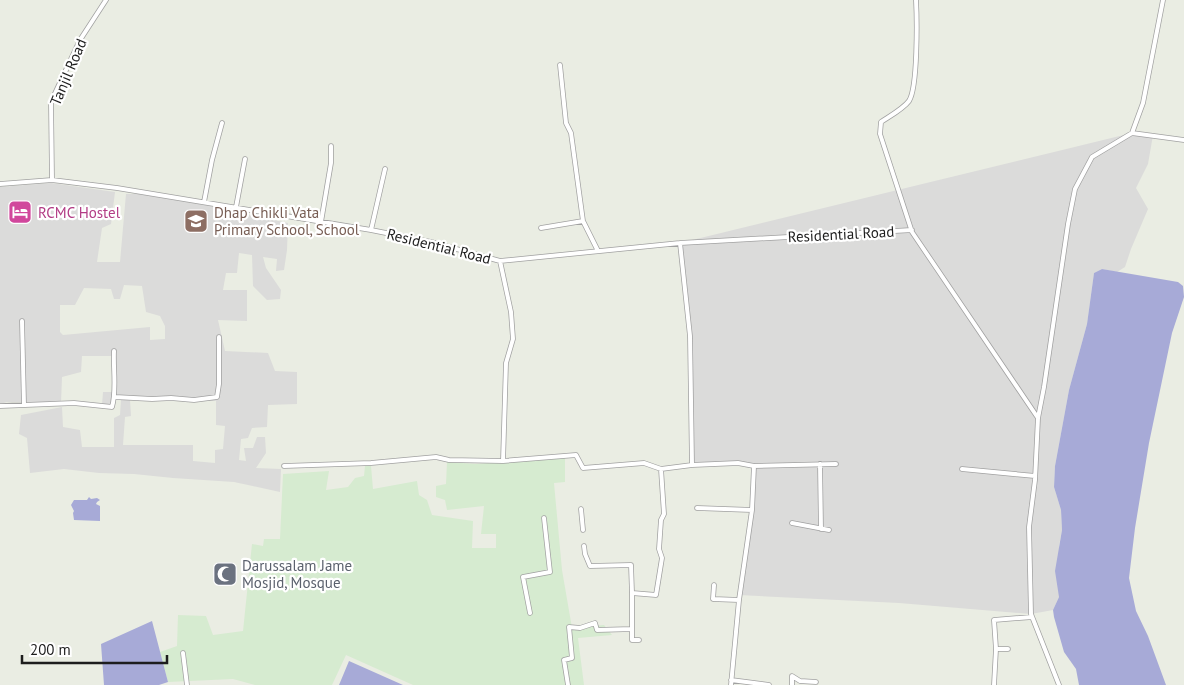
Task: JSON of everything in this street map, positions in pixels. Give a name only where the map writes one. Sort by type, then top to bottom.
[{"type":"street","name":"Tanjil Road","points":[[52,180],[52,102],[80,40],[106,0]]},
{"type":"street","points":[[916,0],[917,18],[912,94],[908,102],[882,122],[880,134],[912,230],[1038,418]]},
{"type":"street","points":[[1132,133],[1143,103],[1163,0]]},
{"type":"street","points":[[560,65],[566,124],[572,133],[583,221],[598,251]]},
{"type":"street","points":[[204,202],[212,160],[222,123]]},
{"type":"street","points":[[1059,685],[1031,614],[1029,527],[1035,476],[1038,418],[1075,189],[1092,157],[1132,133],[1184,140]]},
{"type":"street","points":[[321,222],[331,163],[331,146]]},
{"type":"street","points":[[236,207],[245,159]]},
{"type":"street","points":[[371,230],[385,169]]},
{"type":"street","name":"Residential Road","points":[[0,184],[52,180],[117,188],[371,230],[431,242],[500,261],[680,243],[912,230]]},
{"type":"street","points":[[541,228],[583,221]]},
{"type":"street","points":[[680,243],[690,336],[692,465]]},
{"type":"street","points":[[500,261],[511,312],[513,339],[506,363],[503,461]]},
{"type":"street","points":[[22,321],[24,405]]},
{"type":"street","points":[[115,397],[194,400],[216,397],[219,384],[218,337]]},
{"type":"street","points":[[0,406],[74,404],[112,407],[115,397],[114,351]]},
{"type":"street","points":[[284,466],[336,465],[436,457],[449,460],[503,461],[576,455],[583,468],[644,462],[661,469],[692,465],[738,463],[754,466],[836,464]]},
{"type":"street","points":[[820,464],[821,529]]},
{"type":"street","points":[[754,466],[752,510],[739,600],[731,683],[770,685]]},
{"type":"street","points":[[632,593],[656,595],[662,558],[659,549],[664,514],[661,469]]},
{"type":"street","points":[[962,469],[1035,476]]},
{"type":"street","points":[[697,508],[752,510]]},
{"type":"street","points":[[582,510],[583,530]]},
{"type":"street","points":[[530,613],[523,577],[550,572],[544,518]]},
{"type":"street","points":[[792,523],[829,530]]},
{"type":"street","points":[[584,546],[590,566],[631,565],[632,640],[639,640]]},
{"type":"street","points":[[714,585],[713,599],[739,600]]},
{"type":"street","points":[[994,685],[996,649],[994,620],[1032,617]]},
{"type":"street","points":[[568,685],[564,660],[572,658],[568,627],[580,628],[595,623],[597,630],[632,630]]},
{"type":"street","points":[[996,649],[1008,649]]},
{"type":"street","points":[[183,652],[187,685]]},
{"type":"street","points":[[792,685],[792,676],[800,680],[816,682]]},
{"type":"shaded area","points":[[1132,133],[1153,135],[1148,164],[1136,188],[1148,209],[1125,267],[1117,272],[1102,269],[1094,273],[1087,324],[1069,390],[1055,466],[1054,487],[1061,510],[1062,530],[1059,546],[1059,597],[1053,610],[1031,614],[899,603],[739,595],[752,510],[754,466],[738,463],[692,465],[690,336],[680,243]]},
{"type":"shaded area","points":[[51,183],[115,192],[111,224],[102,228],[97,262],[120,262],[126,194],[139,194],[205,205],[288,223],[284,270],[276,271],[277,259],[263,257],[266,268],[281,290],[280,299],[267,300],[253,286],[252,255],[239,253],[237,273],[226,273],[223,290],[247,290],[247,321],[218,320],[225,351],[268,353],[275,371],[297,372],[297,404],[268,405],[267,427],[252,428],[248,438],[241,439],[239,460],[246,461],[244,448],[253,448],[257,437],[265,437],[266,453],[256,468],[281,469],[280,492],[234,482],[134,474],[64,469],[30,473],[27,438],[19,434],[21,415],[62,407],[63,427],[80,430],[82,447],[114,447],[114,418],[120,415],[121,400],[130,400],[131,416],[125,417],[123,445],[193,445],[193,461],[215,463],[215,450],[223,449],[225,426],[216,425],[216,401],[116,398],[112,404],[102,405],[103,392],[113,392],[112,356],[82,356],[81,372],[62,377],[61,403],[7,402],[0,404],[0,187]],"holes":[[[124,285],[142,286],[146,312],[160,316],[165,326],[165,339],[150,340],[150,327],[63,335],[60,332],[60,305],[75,305],[84,288],[111,289],[114,299],[120,299]]]},
{"type":"green space","points":[[565,457],[565,482],[554,483],[562,570],[572,628],[604,625],[612,635],[578,638],[584,685],[413,685],[346,655],[332,685],[255,685],[233,679],[168,682],[160,652],[177,646],[178,615],[206,616],[213,635],[243,631],[252,544],[263,546],[264,539],[280,539],[283,474],[329,471],[326,490],[348,487],[355,478],[364,476],[365,466],[371,466],[373,489],[417,481],[419,495],[427,500],[432,515],[473,521],[472,548],[496,548],[496,534],[481,534],[484,506],[447,510],[445,500],[436,497],[436,486],[446,484],[447,462],[476,464]]},
{"type":"water","points":[[1102,269],[1178,282],[1183,286],[1184,297],[1172,333],[1149,443],[1129,578],[1136,611],[1148,636],[1166,685],[1079,685],[1076,669],[1064,652],[1054,617],[1053,610],[1059,597],[1055,571],[1062,530],[1061,510],[1054,487],[1055,466],[1069,390],[1087,324],[1094,273]]},
{"type":"water","points":[[89,497],[100,500],[96,504],[100,506],[100,521],[74,520],[74,511],[71,505],[74,500],[87,500]]},
{"type":"water","points":[[152,621],[168,682],[159,685],[104,685],[101,644]]},
{"type":"water","points":[[349,661],[403,685],[339,685]]},
{"type":"place","name":"RCMC Hostel","points":[[20,212]]},
{"type":"place","name":"Dhap Chikli Vata Primary School, School","points":[[196,221]]},
{"type":"place","name":"Darussalam Jame Mosjid, Mosque","points":[[225,574]]}]
